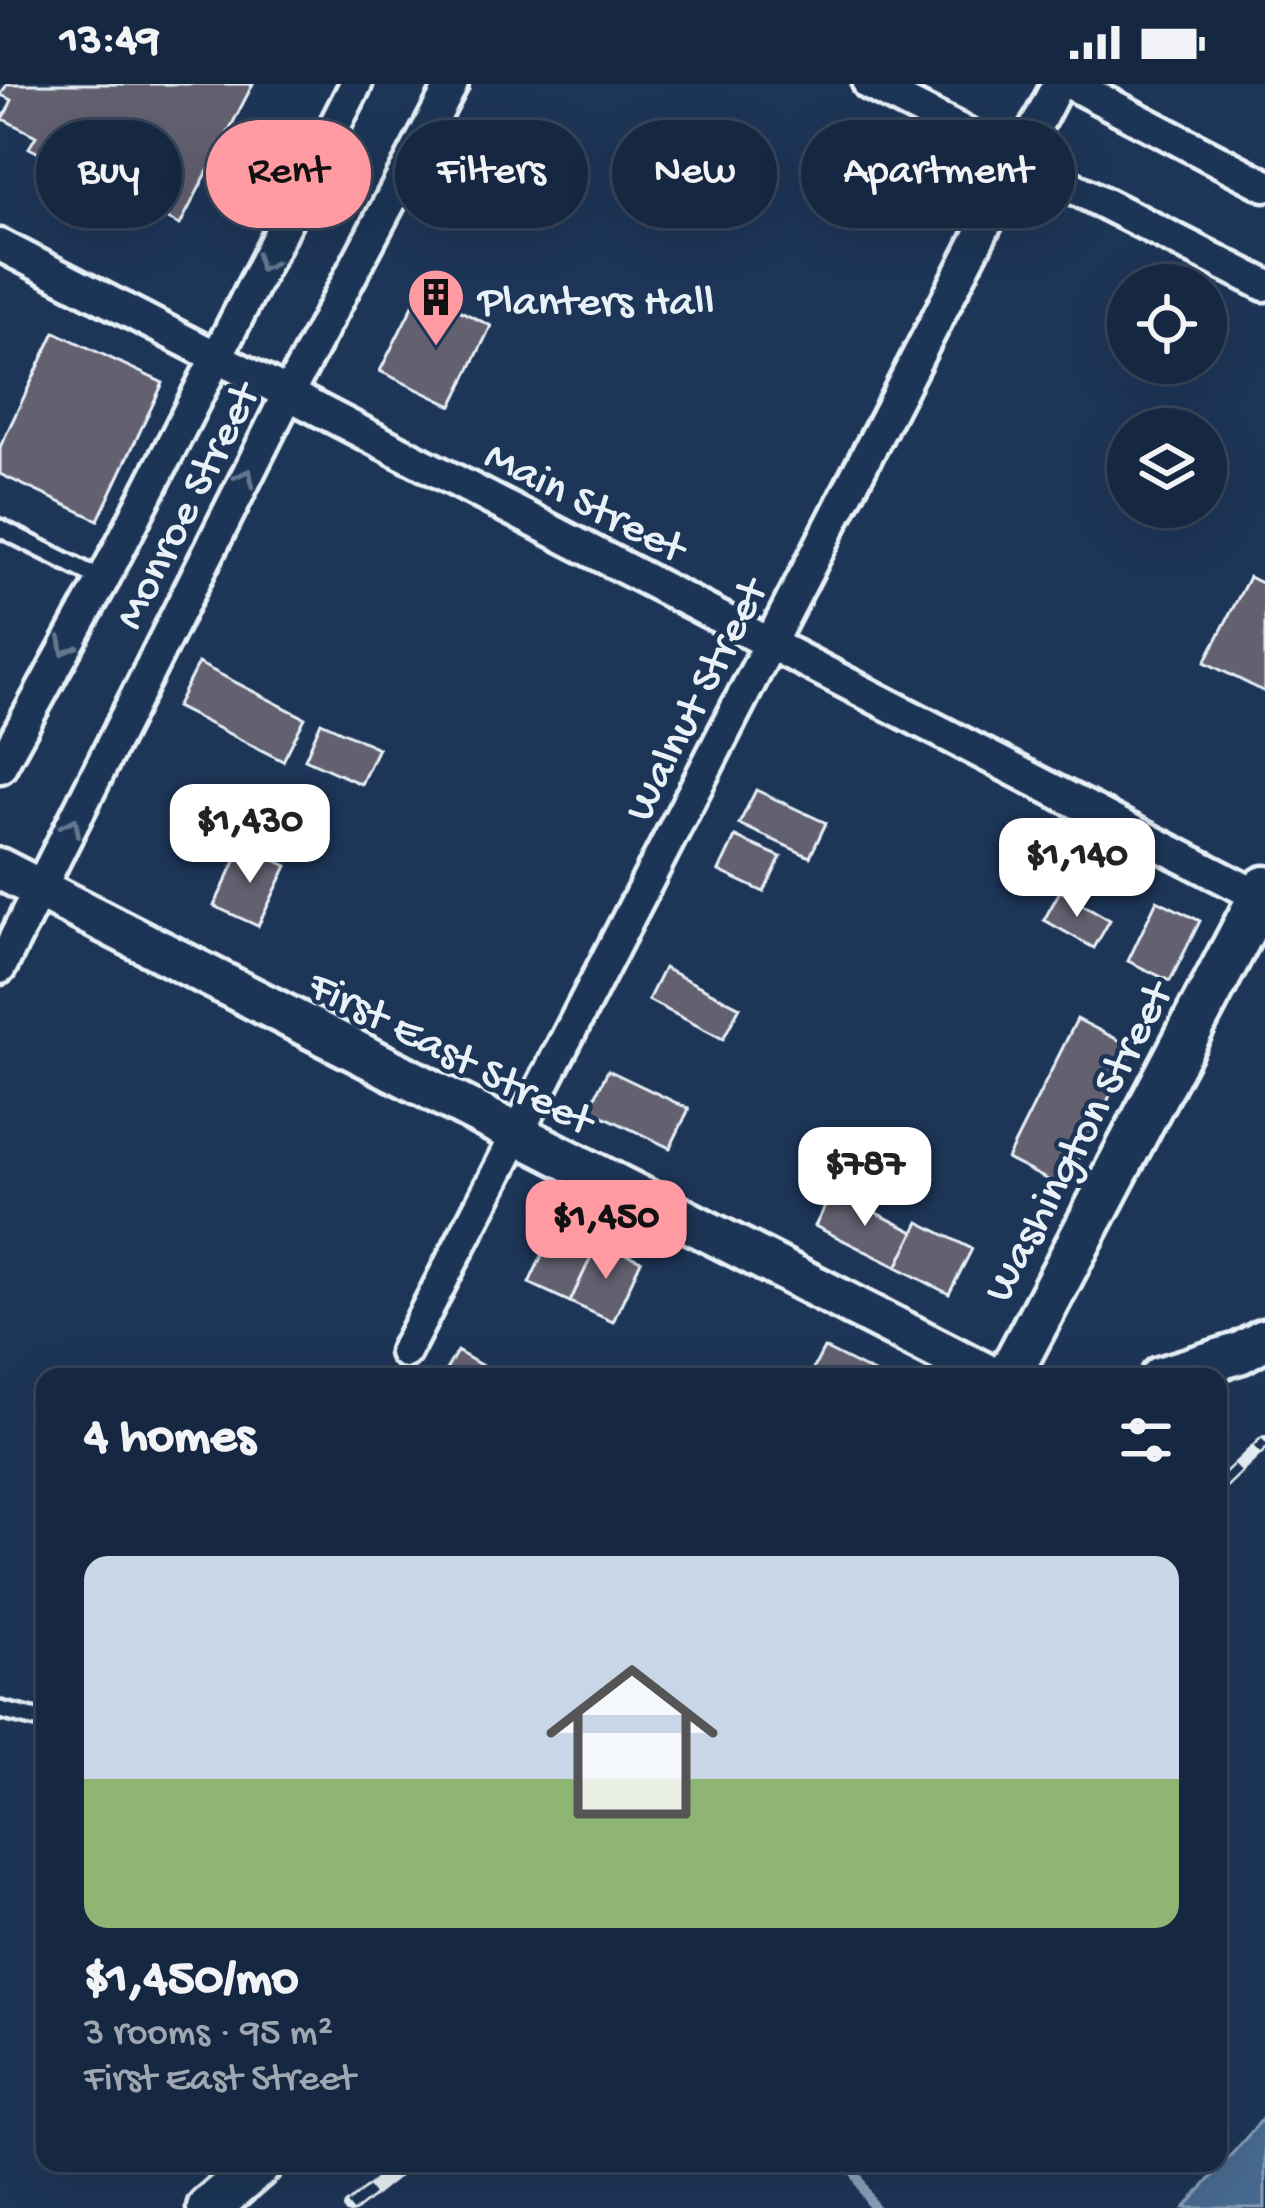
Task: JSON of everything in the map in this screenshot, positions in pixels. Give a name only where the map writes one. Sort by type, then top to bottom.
[{"type":"main road","name":"Washington Street","points":[[1013,1368],[1263,892]]},
{"type":"main road","points":[[209,2208],[251,2172]]},
{"type":"street","name":"Monroe Street","points":[[0,767],[103,580],[356,84]]},
{"type":"street","name":"Monroe Street","points":[[0,968],[288,394],[452,84]]},
{"type":"street","points":[[869,84],[940,120]]},
{"type":"street","name":"Walnut Street","points":[[1040,120],[1058,84]]},
{"type":"street","points":[[1071,84],[1265,185]]},
{"type":"street","points":[[1075,188],[1265,285]]},
{"type":"street","name":"Walnut Street","points":[[405,1352],[984,228]]},
{"type":"street","name":"Main Street","points":[[0,245],[770,644],[1263,892]]},
{"type":"street","name":"First East Street","points":[[0,869],[974,1368]]},
{"type":"street","points":[[1191,1368],[1240,1353],[1265,1339]]},
{"type":"lane","points":[[0,528],[103,580]]},
{"type":"lane","points":[[0,1710],[36,1719]]},
{"type":"water","points":[[1265,2116],[1265,2208],[1185,2208],[1216,2172],[1227,2172],[1227,2160]]},
{"type":"building","points":[[7,84],[253,84],[234,120],[206,120],[206,175],[182,221],[182,120],[36,120],[36,136],[3,119],[12,100],[1,95]]},
{"type":"building","name":"Planters Hall","points":[[420,291],[491,326],[452,406],[380,371]]},
{"type":"building","points":[[55,332],[163,383],[98,520],[0,474],[0,447]]},
{"type":"building","points":[[1249,577],[1265,585],[1265,692],[1205,662]]},
{"type":"building","points":[[198,663],[305,718],[283,761],[176,707]]},
{"type":"building","points":[[321,722],[378,748],[361,784],[305,759]]},
{"type":"building","points":[[756,790],[826,823],[810,857],[739,824]]},
{"type":"building","points":[[735,837],[781,857],[764,892],[719,871]]},
{"type":"building","points":[[243,845],[287,866],[258,926],[214,906]]},
{"type":"building","points":[[1060,891],[1110,920],[1094,948],[1044,920]]},
{"type":"building","points":[[1157,900],[1200,921],[1170,981],[1128,961]]},
{"type":"building","points":[[664,968],[740,1007],[723,1039],[648,1000]]},
{"type":"building","points":[[1077,1019],[1134,1048],[1064,1188],[1007,1159]]},
{"type":"building","points":[[608,1070],[689,1109],[670,1148],[589,1109]]},
{"type":"building","points":[[833,1191],[914,1232],[897,1267],[815,1226]]},
{"type":"building","points":[[919,1222],[972,1249],[949,1294],[897,1267]]},
{"type":"building","points":[[557,1223],[598,1242],[570,1302],[529,1283]]},
{"type":"building","points":[[598,1242],[641,1261],[613,1322],[570,1302]]},
{"type":"building","points":[[824,1348],[864,1368],[814,1368]]},
{"type":"building","points":[[457,1351],[486,1368],[447,1368]]},
{"type":"waterway","points":[[855,2172],[874,2208]]},
{"type":"railway","points":[[1227,1478],[1265,1442]]},
{"type":"railway","points":[[350,2208],[395,2172]]},
{"type":"place","name":"Planters Hall","points":[[436,348]]}]
